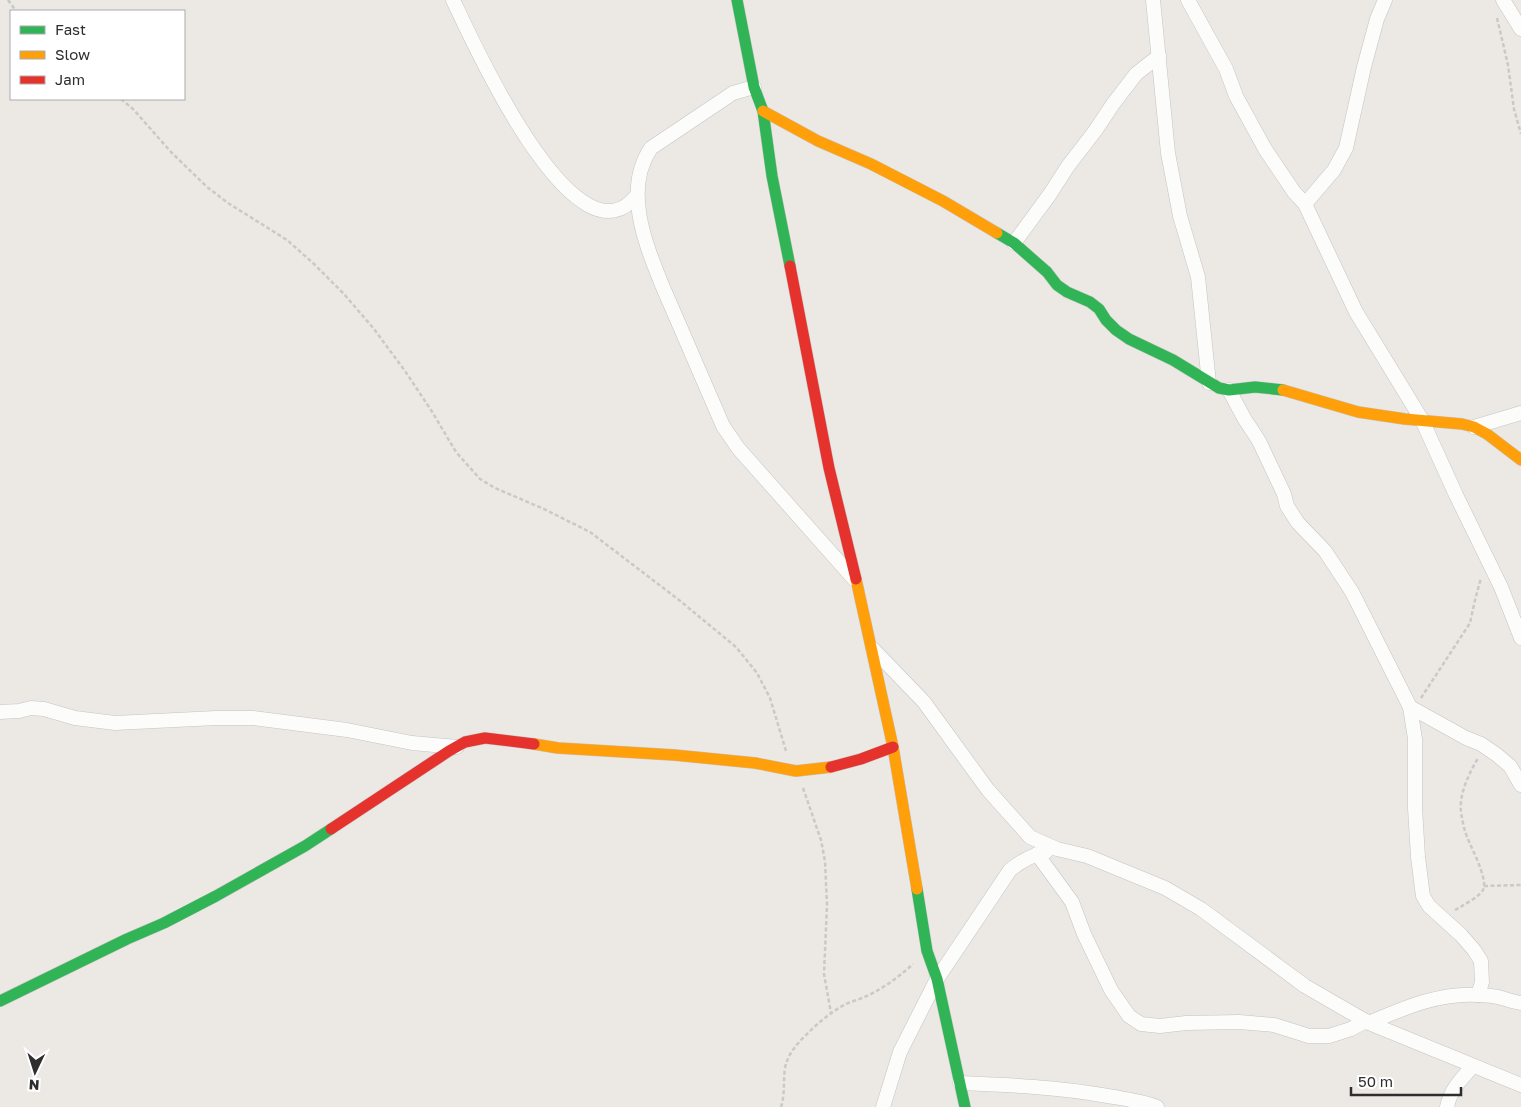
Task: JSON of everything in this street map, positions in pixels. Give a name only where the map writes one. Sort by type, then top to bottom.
[{"type":"street","points":[[453,0],[503,101],[530,145],[561,183],[573,195],[599,210],[610,211],[623,208],[637,195]]},
{"type":"street","points":[[737,0],[754,87],[763,111],[772,176],[829,468],[893,747],[926,950],[937,979],[965,1107]]},
{"type":"street","points":[[1153,0],[1164,126],[1180,216],[1198,277],[1209,383]]},
{"type":"street","points":[[1188,0],[1226,69],[1236,96],[1265,148],[1294,192],[1305,204],[1356,312],[1422,420],[1456,495],[1501,586],[1521,638]]},
{"type":"street","points":[[1305,204],[1334,170],[1346,148],[1364,67],[1377,19],[1385,0]]},
{"type":"street","points":[[1499,6],[1521,29]]},
{"type":"street","points":[[1014,243],[1095,131],[1112,104],[1136,74],[1159,56]]},
{"type":"street","points":[[754,87],[733,93],[651,148],[644,158],[637,195],[641,222],[653,262],[722,426],[738,448],[856,581]]},
{"type":"street","points":[[763,111],[818,141],[871,164],[943,201],[1014,243],[1047,272],[1057,285],[1090,302],[1099,309],[1116,330],[1129,339],[1173,360],[1219,388],[1229,390],[1255,387],[1271,388],[1358,412],[1462,424],[1474,427],[1487,434],[1521,460]]},
{"type":"street","points":[[1229,390],[1259,441],[1284,494],[1287,506],[1298,523],[1325,551],[1352,592],[1412,708],[1415,739],[1415,808],[1418,858],[1423,896],[1429,906],[1474,950],[1481,961],[1482,982],[1478,995]]},
{"type":"street","points":[[1474,427],[1521,413]]},
{"type":"street","points":[[871,646],[924,702],[988,790],[1030,837],[1057,849],[1087,856],[1164,888],[1201,909],[1305,986],[1368,1022],[1521,1085]]},
{"type":"street","points":[[0,712],[20,711],[31,708],[44,709],[75,718],[115,723],[253,718],[347,730],[412,743],[456,747]]},
{"type":"street","points":[[1412,708],[1466,738],[1481,744],[1497,755],[1510,766],[1521,785]]},
{"type":"street","points":[[0,1001],[164,923],[216,896],[312,842],[465,742],[485,738],[510,740],[558,748],[674,755],[755,763],[796,771],[829,767],[862,759],[893,747]]},
{"type":"street","points":[[883,1107],[900,1052],[937,979],[1010,870],[1037,854],[1057,849]]},
{"type":"street","points":[[1037,854],[1072,902],[1084,934],[1110,990],[1129,1016],[1141,1024],[1160,1026],[1186,1022],[1238,1022],[1274,1025],[1309,1036],[1334,1034],[1426,1001],[1456,995],[1499,997],[1509,1002],[1521,1003]]},
{"type":"street","points":[[1446,1107],[1456,1086],[1473,1066]]},
{"type":"street","points":[[960,1083],[1088,1092],[1157,1107]]},
{"type":"path","points":[[1499,6],[1514,109],[1521,134]]},
{"type":"path","points":[[122,100],[133,109],[171,152],[206,187],[287,240],[344,294],[374,329],[405,371],[456,452],[480,479],[495,488],[544,509],[590,532],[679,600],[736,647],[756,673],[770,698],[783,747],[796,771],[821,840],[825,861],[827,905],[824,974],[832,1013]]},
{"type":"path","points":[[1412,708],[1470,623],[1479,583],[1488,560]]},
{"type":"path","points":[[1442,917],[1476,896],[1484,886],[1478,860],[1465,832],[1461,811],[1461,802],[1467,776],[1479,755],[1481,744]]},
{"type":"path","points":[[1484,886],[1521,885]]},
{"type":"path","points":[[782,1107],[785,1064],[791,1051],[822,1020],[843,1006],[870,994],[901,975],[926,950]]},
{"type":"traffic: fast","points":[[737,0],[754,87],[763,111],[772,176],[790,266]]},
{"type":"traffic: fast","points":[[997,233],[1014,243],[1047,272],[1057,285],[1067,292],[1090,302],[1099,309],[1106,320],[1129,339],[1173,360],[1219,388],[1229,390],[1255,387],[1283,390]]},
{"type":"traffic: fast","points":[[0,1001],[164,923],[216,896],[305,846],[331,829]]},
{"type":"traffic: fast","points":[[917,889],[927,951],[937,979],[965,1107]]},
{"type":"traffic: slow","points":[[763,111],[818,141],[871,164],[943,201],[997,233]]},
{"type":"traffic: slow","points":[[1283,390],[1358,412],[1474,427],[1487,434],[1521,460]]},
{"type":"traffic: slow","points":[[856,579],[893,747],[917,889]]},
{"type":"traffic: slow","points":[[534,744],[558,748],[674,755],[755,763],[796,771],[831,767]]},
{"type":"traffic: jam","points":[[790,266],[829,468],[856,579]]},
{"type":"traffic: jam","points":[[331,829],[465,742],[485,738],[534,744]]},
{"type":"traffic: jam","points":[[831,767],[861,759],[893,747]]}]
